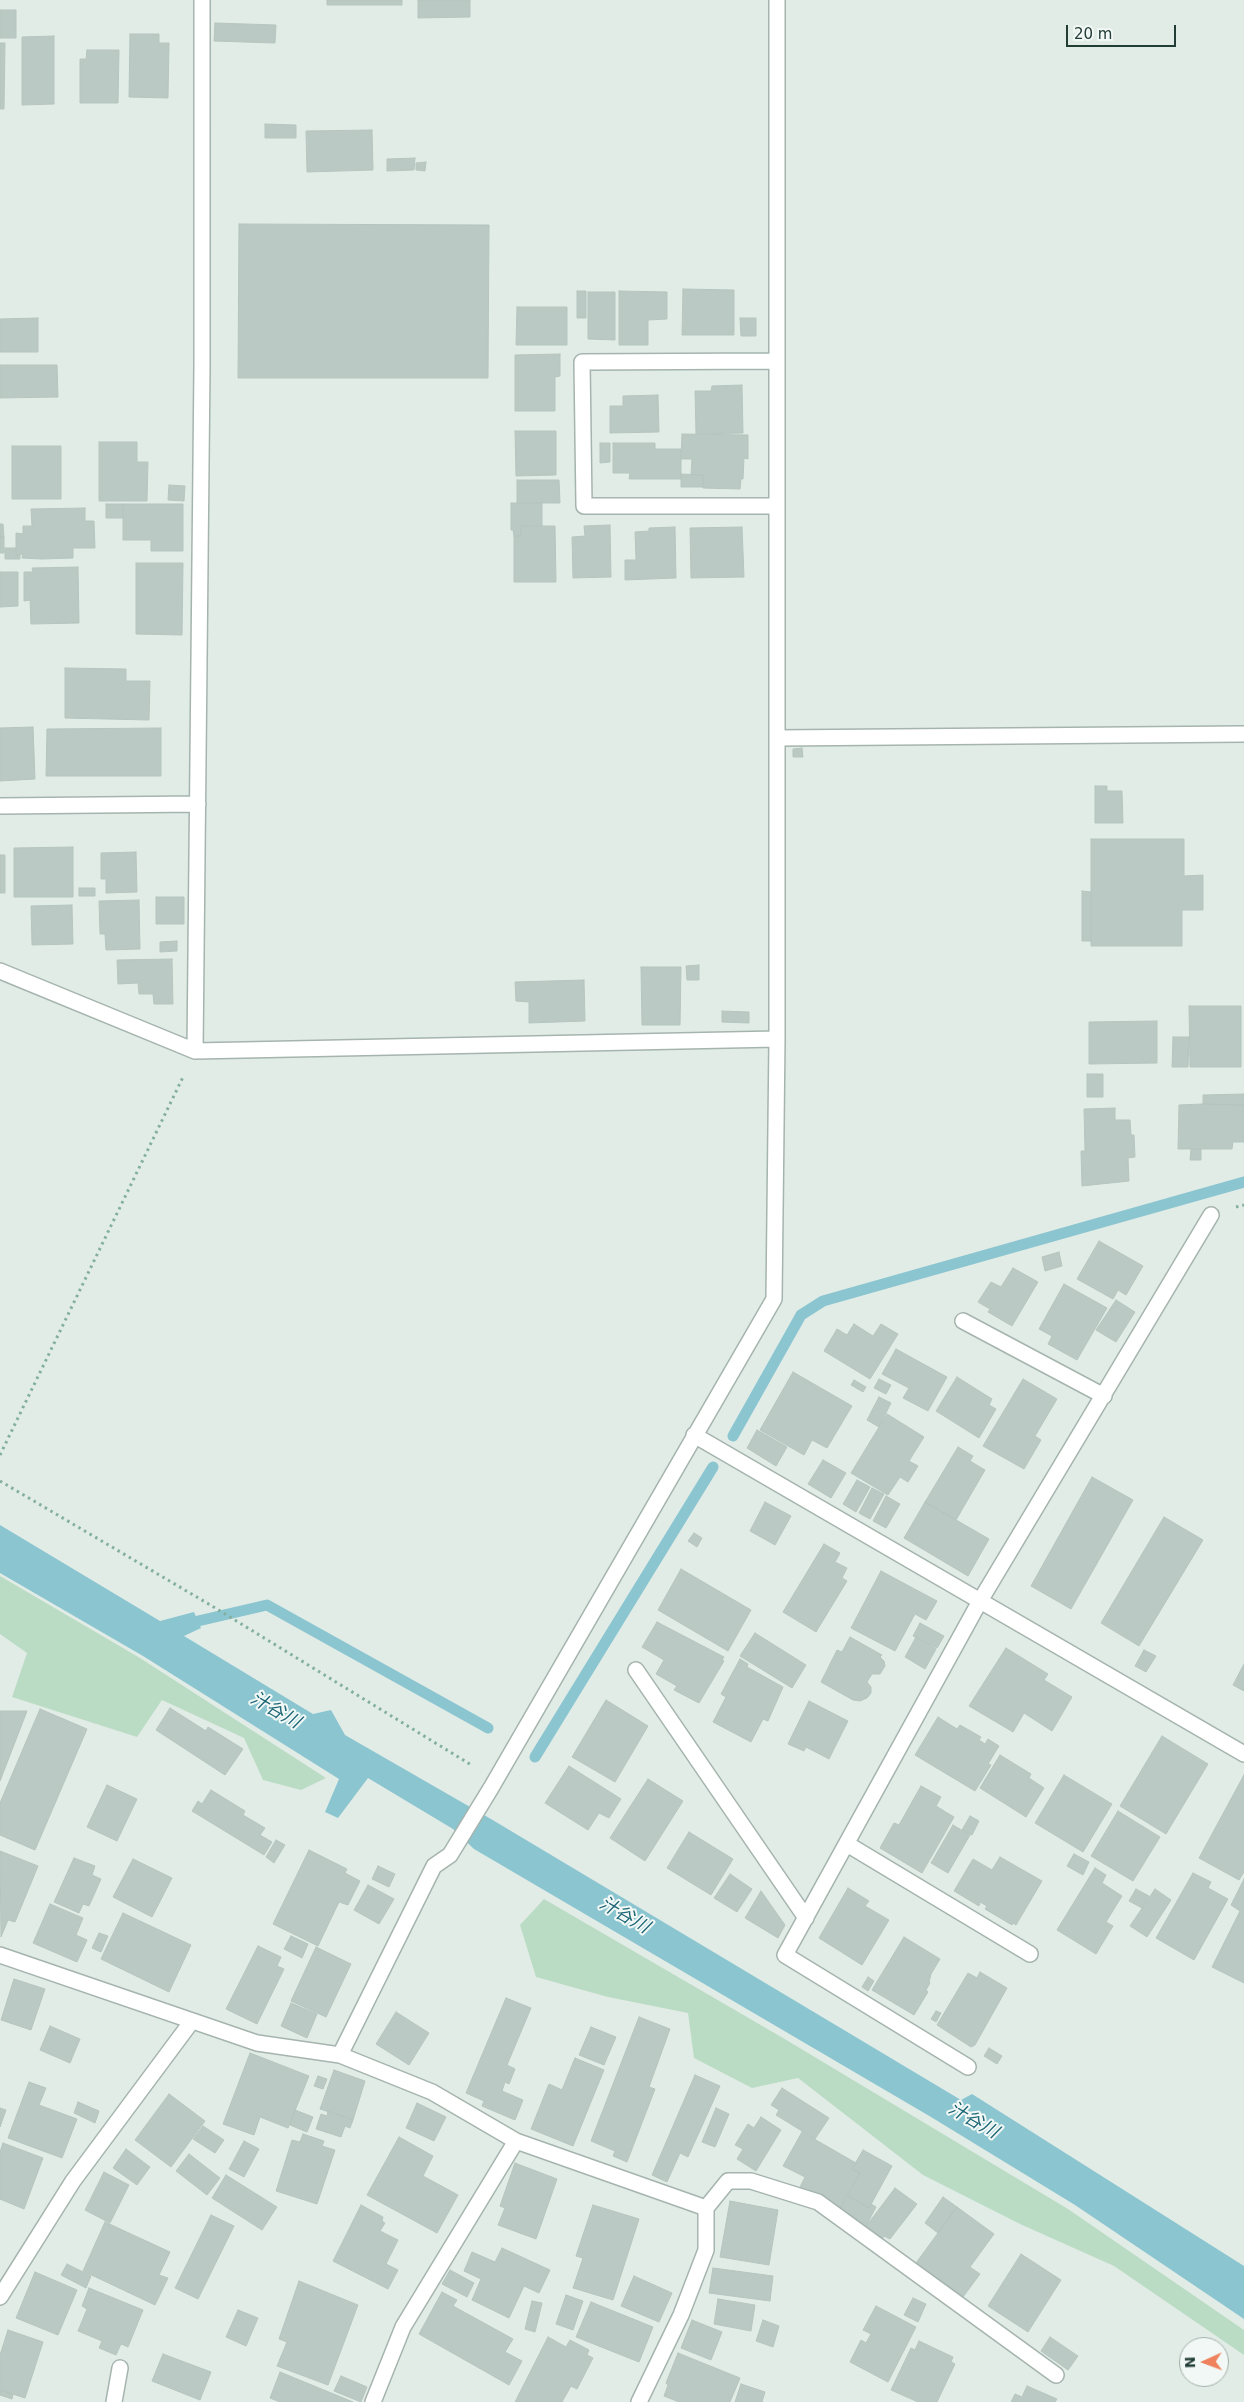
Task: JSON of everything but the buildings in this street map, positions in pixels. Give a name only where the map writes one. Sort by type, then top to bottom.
[{"type":"street","points":[[195,1051],[202,366],[202,0]]},
{"type":"street","points":[[340,2055],[434,1866],[450,1854],[493,1784],[774,1299],[777,1039],[777,0]]},
{"type":"street","points":[[776,361],[582,362],[584,506],[777,506]]},
{"type":"street","points":[[777,738],[1244,734]]},
{"type":"street","points":[[0,806],[198,804]]},
{"type":"street","points":[[0,971],[195,1051],[777,1039]]},
{"type":"street","points":[[968,2067],[785,1955],[980,1601],[1211,1215]]},
{"type":"street","points":[[962,1321],[1104,1396]]},
{"type":"street","points":[[694,1435],[1244,1754]]},
{"type":"street","points":[[636,1670],[806,1918]]},
{"type":"street","points":[[847,1844],[1030,1954]]},
{"type":"street","points":[[0,1955],[257,2043],[340,2055],[432,2092],[516,2141],[706,2208]]},
{"type":"street","points":[[0,2297],[73,2181],[192,2021]]},
{"type":"street","points":[[373,2402],[403,2327],[516,2141]]},
{"type":"street","points":[[639,2402],[681,2315],[706,2250],[706,2208],[728,2181],[750,2181],[818,2202],[1056,2375]]},
{"type":"street","points":[[114,2402],[120,2368]]},
{"type":"path","points":[[0,1455],[195,1051]]},
{"type":"path","points":[[0,1481],[212,1606],[493,1784]]},
{"type":"green space","points":[[0,1576],[140,1658],[326,1778],[301,1790],[263,1780],[244,1738],[162,1700],[137,1737],[12,1697],[27,1653],[0,1634]]},
{"type":"green space","points":[[544,1899],[783,2038],[1068,2209],[1244,2330],[1244,2355],[1229,2345],[1229,2337],[1218,2337],[1114,2266],[1020,2224],[923,2175],[798,2078],[752,2088],[694,2058],[688,2013],[608,1997],[536,1977],[520,1925]]},
{"type":"water","name":"汁谷川","points":[[0,1525],[160,1621],[194,1612],[201,1628],[184,1636],[313,1714],[331,1710],[345,1735],[491,1819],[961,2100],[972,2094],[1244,2266],[1244,2319],[1075,2205],[931,2117],[474,1849],[453,1829],[368,1778],[338,1818],[325,1812],[339,1779],[143,1656],[0,1573]]},
{"type":"waterway","points":[[733,1436],[801,1315],[823,1301],[1244,1182]]},
{"type":"waterway","points":[[535,1757],[713,1467]]},
{"type":"waterway","points":[[185,1627],[198,1621],[267,1605],[488,1728]]}]
